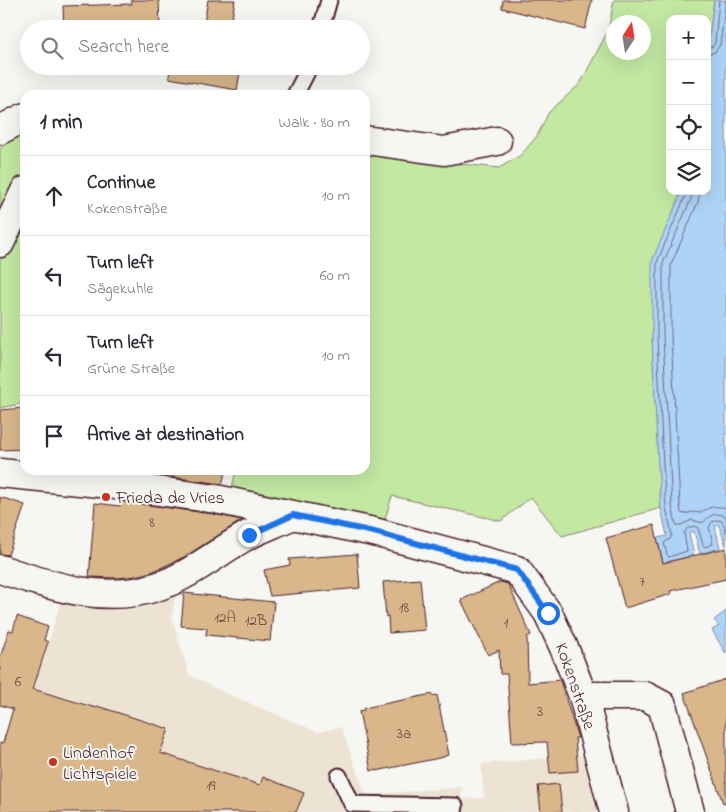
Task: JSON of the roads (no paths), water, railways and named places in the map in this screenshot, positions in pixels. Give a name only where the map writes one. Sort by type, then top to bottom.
[{"type":"street","points":[[0,130],[20,120]]},
{"type":"street","points":[[370,141],[444,151],[497,141]]},
{"type":"street","points":[[0,243],[20,201]]},
{"type":"street","points":[[0,473],[100,483],[216,499],[293,515]]},
{"type":"street","points":[[0,569],[66,590],[97,594],[126,593],[159,586],[182,575],[249,535],[293,515]]},
{"type":"street","name":"Kokenstraße","points":[[293,515],[374,532],[517,570],[548,613],[566,650],[583,696],[614,812]]},
{"type":"street","points":[[583,696],[645,696],[662,705],[690,812]]},
{"type":"lane","points":[[323,20],[329,0]]},
{"type":"lane","points":[[298,90],[305,75]]},
{"type":"lane","points":[[339,776],[352,804],[455,806],[454,812]]},
{"type":"water","points":[[714,0],[726,0],[726,546],[719,525],[715,526],[720,548],[700,554],[694,531],[689,533],[694,555],[663,563],[657,538],[667,536],[661,508],[658,465],[652,338],[652,261],[680,195],[711,195],[711,24]]},
{"type":"water","points":[[726,611],[726,654],[712,630],[719,626],[714,620]]},
{"type":"place","name":"Frieda de Vries","points":[[106,497]]},
{"type":"place","name":"Lindenhof Lichtspiele","points":[[53,762]]}]
